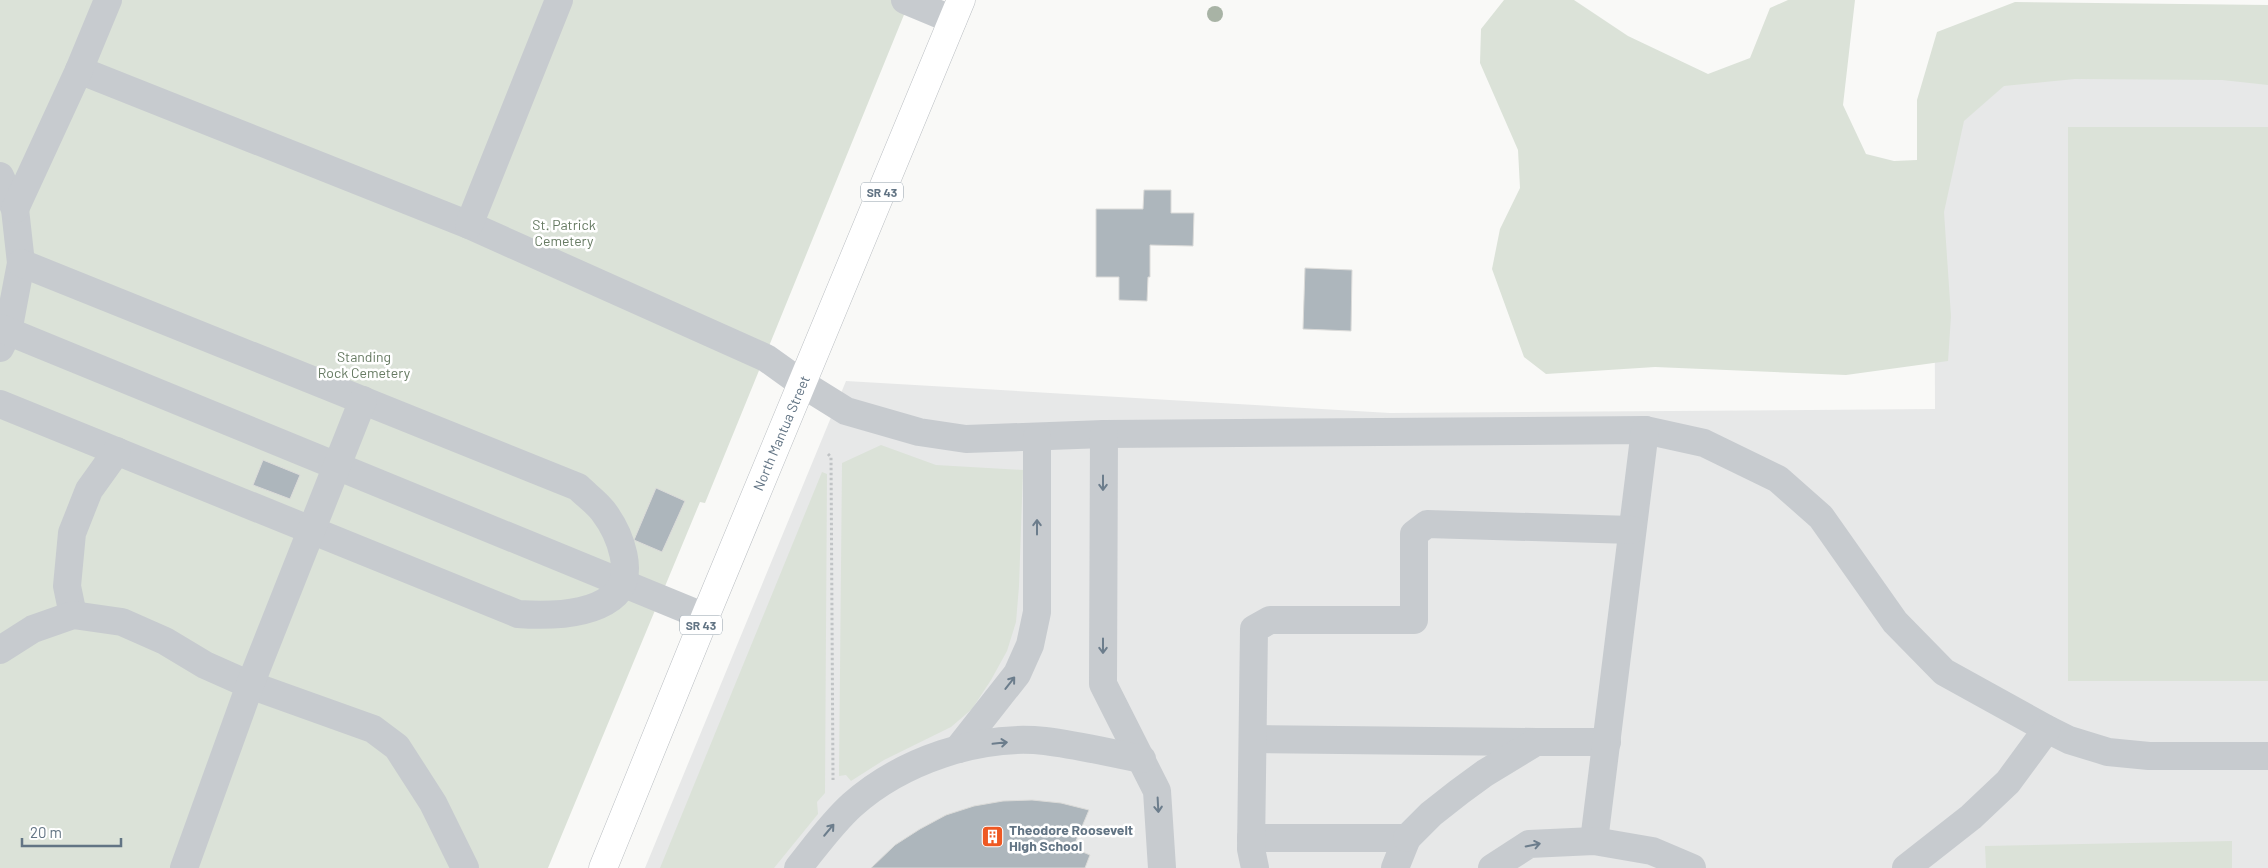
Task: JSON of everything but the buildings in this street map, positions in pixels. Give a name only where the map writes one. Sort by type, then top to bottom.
[{"type":"main road","name":"North Mantua Street","points":[[603,868],[801,383],[957,10]]},
{"type":"street","points":[[15,209],[79,70],[108,0]]},
{"type":"street","points":[[469,225],[560,0]]},
{"type":"street","points":[[905,0],[957,10]]},
{"type":"street","points":[[79,70],[469,225],[766,358],[801,383],[846,411],[918,432],[966,439],[1104,434],[1645,430],[1704,443],[1778,479],[1821,517],[1895,622],[1944,672],[2047,730],[2069,740],[2108,752],[2149,756],[2268,756]]},
{"type":"street","points":[[0,176],[15,209],[21,263],[3,336],[337,466],[705,617]]},
{"type":"street","points":[[0,404],[518,614],[554,616],[588,609],[612,598],[623,583],[624,567],[620,542],[603,511],[578,487],[21,263]]},
{"type":"street","points":[[184,868],[250,685],[363,400]]},
{"type":"street","points":[[1594,841],[1645,430]]},
{"type":"street","points":[[1104,434],[1103,684],[1157,791],[1162,868]]},
{"type":"street","points":[[958,749],[1017,674],[1030,645],[1037,612],[1037,437]]},
{"type":"street","points":[[73,615],[67,586],[72,533],[89,490],[117,451]]},
{"type":"street","points":[[1255,868],[1251,838],[1254,629],[1270,620],[1414,620],[1414,534],[1426,524],[1632,530]]},
{"type":"street","points":[[0,650],[33,629],[73,615],[122,622],[165,641],[205,666],[250,685],[373,729],[397,747],[433,803],[465,868]]},
{"type":"street","points":[[1906,868],[1971,817],[2008,782],[2047,730]]},
{"type":"street","points":[[1253,739],[1606,742]]},
{"type":"street","points":[[798,868],[852,805],[885,780],[924,761],[958,749],[1001,742],[1044,741],[1142,759]]},
{"type":"street","points":[[1395,868],[1406,838],[1431,814],[1465,788],[1536,742]]},
{"type":"street","points":[[1251,838],[1406,838]]},
{"type":"street","points":[[1492,868],[1530,844],[1594,841],[1652,851],[1692,868]]},
{"type":"path","points":[[828,454],[831,457],[832,467],[833,825]]},
{"type":"shaded area","points":[[1934,62],[2268,65],[2268,868],[645,868],[846,381],[1390,413],[1935,409]]},
{"type":"green space","name":"Standing Rock Cemetery","points":[[0,0],[910,0],[705,503],[700,502],[548,868],[0,868]]},
{"type":"green space","points":[[1504,0],[1574,0],[1628,36],[1708,74],[1750,58],[1770,8],[1788,0],[1855,0],[1843,105],[1866,154],[1894,161],[1917,160],[1917,100],[1937,32],[2015,2],[2268,5],[2268,85],[2222,80],[2075,79],[2004,86],[1964,121],[1944,212],[1951,316],[1948,361],[1846,375],[1655,367],[1546,374],[1524,357],[1492,269],[1500,229],[1520,188],[1518,150],[1480,63],[1481,29]]},
{"type":"green space","points":[[2068,127],[2268,127],[2268,681],[2068,681]]},
{"type":"green space","points":[[881,445],[936,465],[1023,470],[1016,622],[1007,651],[972,709],[951,727],[884,760],[851,781],[846,775],[839,776],[842,463]]},
{"type":"green space","points":[[822,472],[827,474],[825,793],[817,802],[818,814],[774,868],[660,868]]},
{"type":"green space","points":[[2232,841],[2232,868],[1986,868],[1985,846]]},
{"type":"place","name":"Theodore Roosevelt High School","points":[[993,837]]},
{"type":"park label","name":"St. Patrick Cemetery","points":[[564,232]]}]
